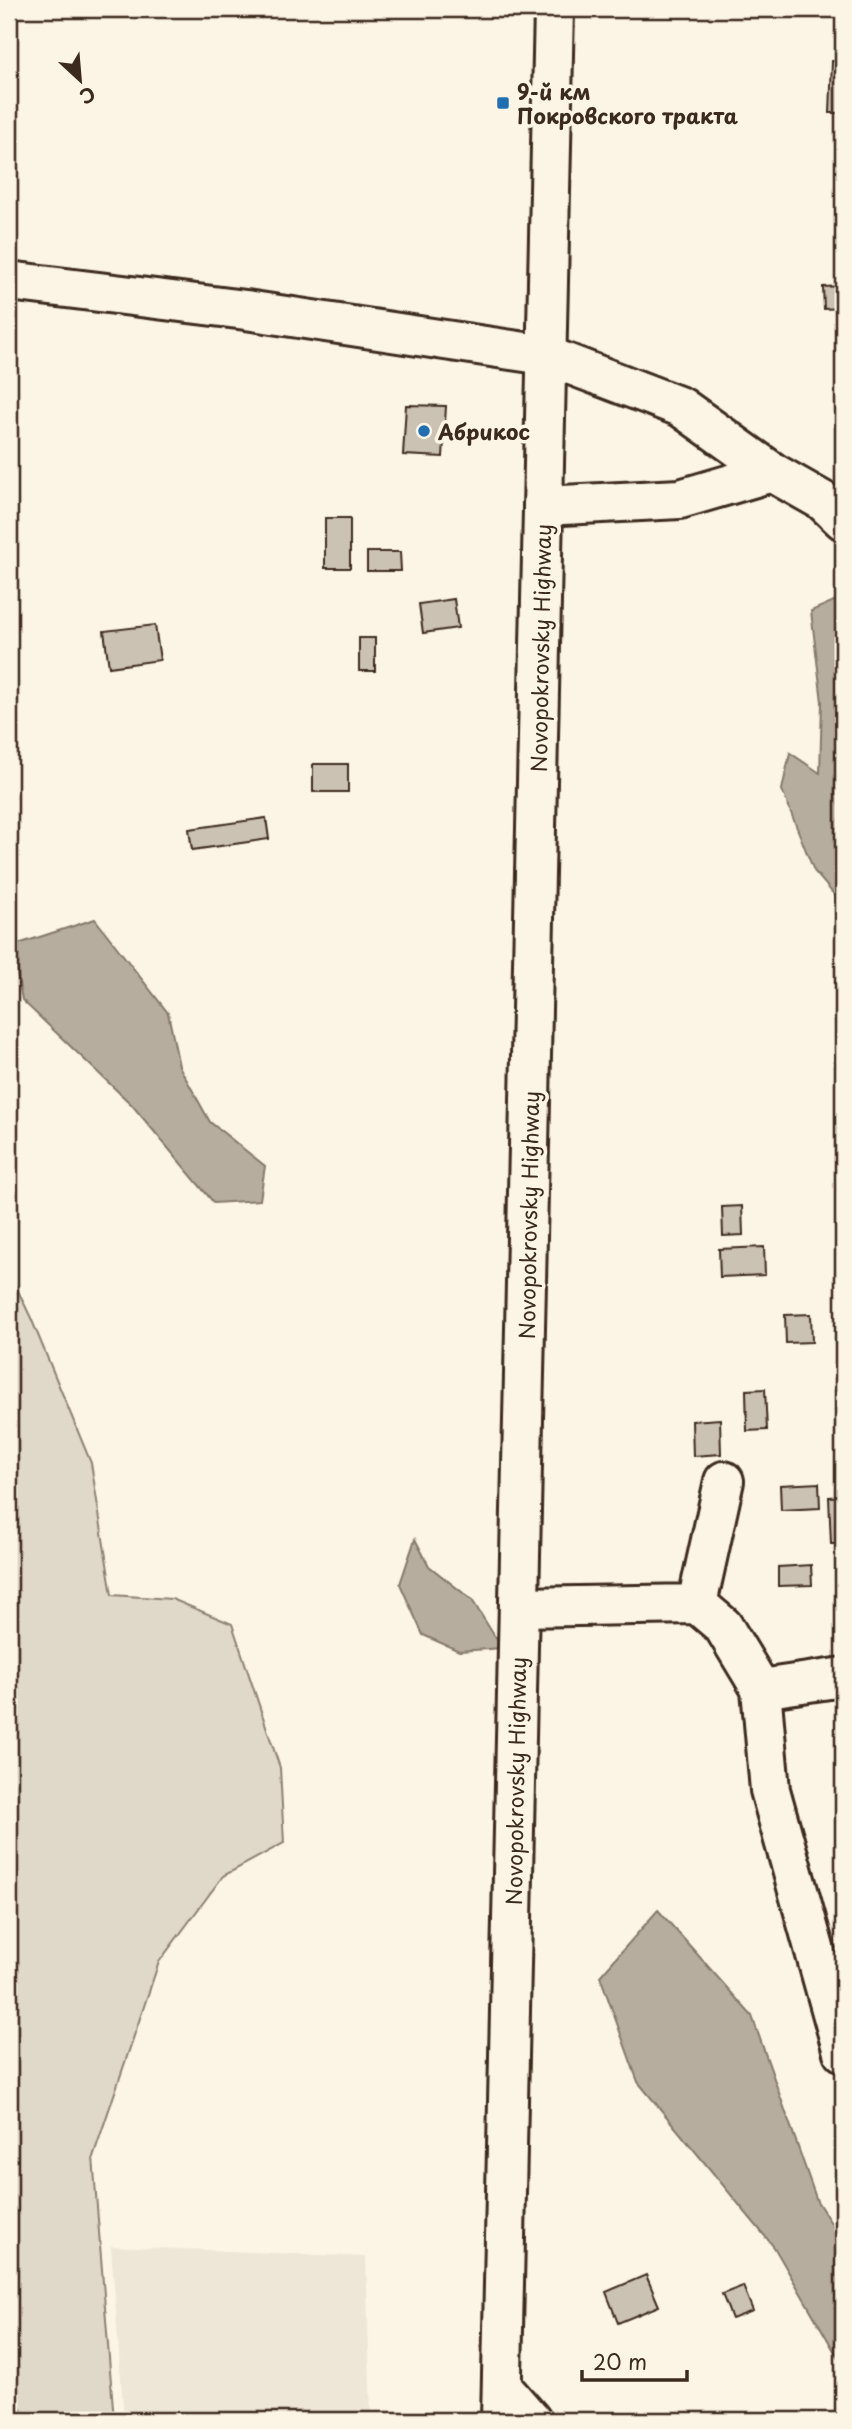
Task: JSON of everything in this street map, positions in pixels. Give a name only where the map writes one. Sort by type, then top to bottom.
[{"type":"main road","name":"Novopokrovsky Highway","points":[[501,2404],[554,9]]},
{"type":"main road","points":[[9,281],[246,310],[545,355],[681,407],[772,472],[823,501],[843,520]]},
{"type":"main road","points":[[543,506],[680,499],[772,472]]},
{"type":"main road","points":[[697,1604],[724,1481]]},
{"type":"main road","points":[[519,1607],[697,1604],[723,1626],[761,1689],[770,1790],[843,2052]]},
{"type":"main road","points":[[761,1689],[843,1678]]},
{"type":"main road","points":[[501,2404],[531,2420]]},
{"type":"shaded area","points":[[843,597],[843,905],[814,871],[782,790],[790,753],[820,773],[822,702],[811,611]]},
{"type":"shaded area","points":[[95,919],[168,1013],[179,1066],[210,1122],[265,1166],[260,1200],[214,1203],[132,1105],[22,1000],[12,946]]},
{"type":"shaded area","points":[[9,1272],[91,1463],[112,1595],[172,1599],[232,1624],[280,1768],[284,1843],[223,1876],[159,1962],[93,2157],[114,2420],[25,2420],[9,2376]]},
{"type":"shaded area","points":[[415,1539],[429,1566],[472,1600],[502,1648],[459,1651],[423,1635],[400,1584]]},
{"type":"shaded area","points":[[658,1910],[752,2016],[817,2201],[843,2242],[843,2366],[774,2247],[638,2082],[600,1976]]},
{"type":"shaded area","points":[[111,2246],[366,2257],[371,2420],[124,2420]]},
{"type":"building","points":[[832,61],[843,61],[843,113],[830,113]]},
{"type":"building","points":[[843,286],[843,308],[824,309],[823,287]]},
{"type":"building","name":"Абрикос","points":[[406,405],[446,406],[443,457],[403,455]]},
{"type":"building","points":[[325,518],[350,518],[350,568],[325,568]]},
{"type":"building","points":[[367,552],[400,552],[401,571],[367,571]]},
{"type":"building","points":[[454,599],[458,628],[423,633],[419,604]]},
{"type":"building","points":[[155,625],[160,660],[109,667],[104,631]]},
{"type":"building","points":[[359,638],[375,638],[375,671],[359,671]]},
{"type":"building","points":[[313,764],[348,764],[348,792],[313,792]]},
{"type":"building","points":[[266,818],[269,839],[192,850],[189,829]]},
{"type":"building","points":[[742,1206],[743,1235],[723,1236],[722,1207]]},
{"type":"building","points":[[764,1247],[765,1275],[720,1277],[719,1249]]},
{"type":"building","points":[[811,1314],[812,1342],[786,1343],[785,1315]]},
{"type":"building","points":[[765,1389],[767,1430],[747,1431],[746,1390]]},
{"type":"building","points":[[720,1419],[721,1454],[693,1456],[692,1421]]},
{"type":"building","points":[[819,1483],[820,1508],[781,1510],[780,1485]]},
{"type":"building","points":[[843,1496],[843,1544],[831,1544],[829,1497]]},
{"type":"building","points":[[811,1565],[812,1585],[778,1586],[778,1567]]},
{"type":"building","points":[[646,2275],[659,2306],[618,2323],[606,2292]]},
{"type":"building","points":[[743,2286],[753,2311],[732,2319],[722,2294]]},
{"type":"place","name":"9-й км Покровского тракта","points":[[503,103]]},
{"type":"place","name":"Абрикос","points":[[424,431]]}]
